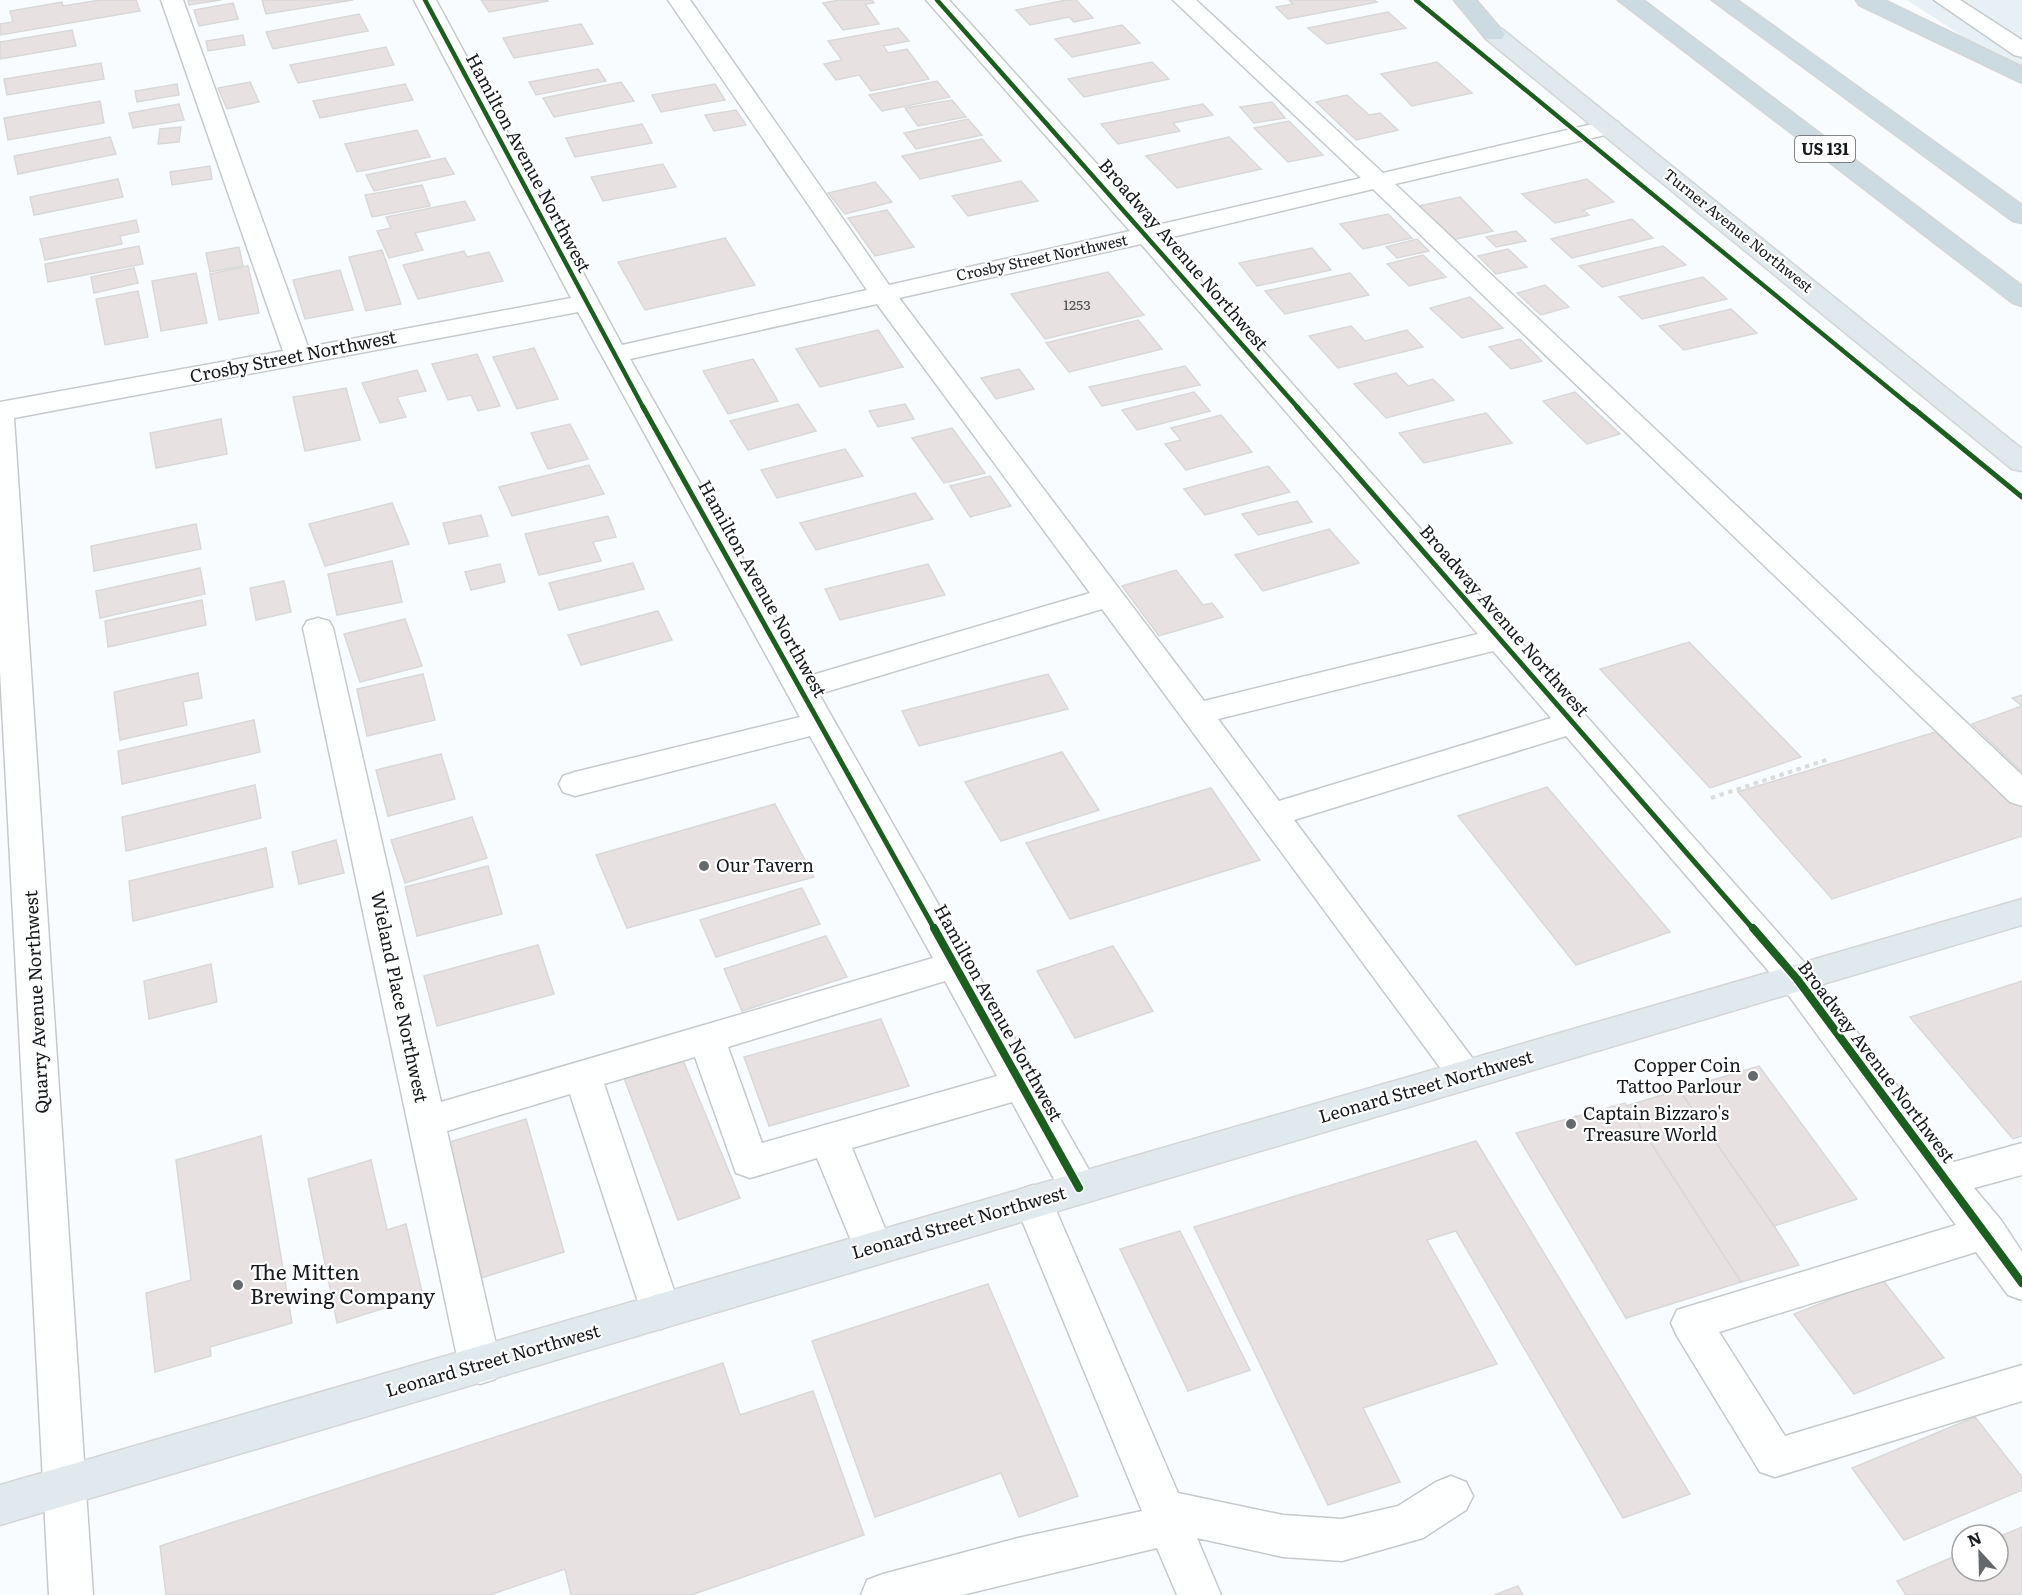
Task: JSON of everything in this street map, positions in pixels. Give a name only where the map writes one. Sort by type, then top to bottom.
[{"type":"highway","points":[[1465,0],[1494,34]]},
{"type":"highway","name":"US 131","points":[[1629,0],[2022,298]]},
{"type":"highway","points":[[1723,0],[2022,216]]},
{"type":"highway","points":[[1867,0],[2022,76]]},
{"type":"main road","name":"Turner Avenue Northwest","points":[[1494,34],[2022,463]]},
{"type":"main road","name":"Leonard Street Northwest","points":[[0,1505],[480,1366],[1033,1200],[2022,912]]},
{"type":"street","points":[[171,0],[298,356]]},
{"type":"street","name":"Hamilton Avenue Northwest","points":[[425,0],[614,355],[1079,1188]]},
{"type":"street","points":[[678,0],[882,293],[1466,1075]]},
{"type":"street","name":"Broadway Avenue Northwest","points":[[937,0],[1797,979],[2022,1281]]},
{"type":"street","points":[[1184,0],[1381,181],[1774,560],[2022,794]]},
{"type":"street","name":"Turner Avenue Northwest","points":[[1453,0],[1494,34]]},
{"type":"street","points":[[1945,0],[2016,42]]},
{"type":"street","name":"Crosby Street Northwest","points":[[614,355],[882,293],[1146,236],[1610,127]]},
{"type":"street","name":"Crosby Street Northwest","points":[[0,411],[586,303]]},
{"type":"street","name":"Quarry Avenue Northwest","points":[[0,411],[72,1595]]},
{"type":"street","points":[[800,689],[1109,597]]},
{"type":"street","name":"Wieland Place Northwest","points":[[318,628],[480,1366]]},
{"type":"street","points":[[1196,714],[1499,639]]},
{"type":"street","points":[[575,784],[819,723]]},
{"type":"street","points":[[1272,815],[1572,723]]},
{"type":"street","points":[[426,1122],[955,965]]},
{"type":"street","points":[[707,1039],[750,1162],[1021,1084]]},
{"type":"street","points":[[583,1076],[662,1311]]},
{"type":"street","points":[[829,1139],[873,1248]]},
{"type":"street","points":[[1946,1180],[2022,1159]]},
{"type":"street","points":[[1033,1200],[1199,1595]]},
{"type":"street","points":[[1987,1232],[1690,1323],[1775,1458],[2022,1383]]},
{"type":"street","points":[[883,1595],[1166,1517],[1283,1536],[1342,1540],[1408,1524],[1451,1496]]},
{"type":"path","points":[[1711,798],[1829,759]]},
{"type":"shaded area","points":[[1907,0],[2022,0],[2022,75]]},
{"type":"building","points":[[100,0],[136,0],[140,11],[0,35],[0,24],[13,22],[10,11],[62,2],[63,6]]},
{"type":"building","points":[[188,0],[221,0],[189,5]]},
{"type":"building","points":[[262,0],[353,0],[266,14]]},
{"type":"building","points":[[481,0],[547,0],[548,1],[489,12]]},
{"type":"building","points":[[839,0],[872,0],[874,3],[865,4],[879,24],[843,30],[823,3]]},
{"type":"building","points":[[1076,0],[1093,18],[1074,22],[1069,17],[1030,25],[1016,10]]},
{"type":"building","points":[[1289,0],[1374,0],[1377,2],[1288,19],[1276,7],[1293,4]]},
{"type":"building","points":[[233,3],[238,19],[199,26],[194,10]]},
{"type":"building","points":[[1388,12],[1406,28],[1327,44],[1308,28]]},
{"type":"building","points":[[359,14],[368,31],[273,49],[266,32]]},
{"type":"building","points":[[581,24],[593,44],[514,58],[503,38]]},
{"type":"building","points":[[1122,25],[1140,43],[1072,57],[1055,39]]},
{"type":"building","points":[[898,28],[909,41],[883,46],[888,53],[907,49],[929,79],[871,91],[859,75],[836,80],[824,64],[842,60],[828,41]]},
{"type":"building","points":[[72,30],[76,46],[0,59],[0,42]]},
{"type":"building","points":[[243,35],[245,45],[208,51],[206,41]]},
{"type":"building","points":[[386,47],[394,65],[298,83],[290,65]]},
{"type":"building","points":[[1152,62],[1169,79],[1084,97],[1068,79]]},
{"type":"building","points":[[1437,62],[1472,93],[1412,106],[1381,74]]},
{"type":"building","points":[[101,63],[104,79],[7,95],[4,79]]},
{"type":"building","points":[[598,69],[606,81],[536,95],[529,82]]},
{"type":"building","points":[[937,81],[950,97],[882,111],[869,95]]},
{"type":"building","points":[[250,82],[259,102],[227,109],[218,88]]},
{"type":"building","points":[[621,82],[634,101],[554,117],[543,98]]},
{"type":"building","points":[[177,84],[179,95],[137,102],[135,91]]},
{"type":"building","points":[[405,84],[413,100],[320,118],[313,101]]},
{"type":"building","points":[[715,84],[725,100],[661,112],[652,95]]},
{"type":"building","points":[[1347,95],[1369,115],[1380,113],[1398,130],[1356,140],[1316,102]]},
{"type":"building","points":[[952,100],[966,117],[918,126],[905,108]]},
{"type":"building","points":[[100,101],[104,123],[8,140],[4,118]]},
{"type":"building","points":[[1272,102],[1285,118],[1254,123],[1240,107]]},
{"type":"building","points":[[179,104],[184,120],[133,128],[129,113]]},
{"type":"building","points":[[1203,104],[1213,115],[1173,123],[1180,131],[1118,144],[1101,124]]},
{"type":"building","points":[[736,110],[746,125],[714,131],[705,115]]},
{"type":"building","points":[[968,119],[982,135],[916,149],[904,133]]},
{"type":"building","points":[[1289,121],[1323,155],[1288,162],[1254,128]]},
{"type":"building","points":[[642,124],[652,143],[575,157],[566,138]]},
{"type":"building","points":[[181,127],[179,142],[158,144],[160,129]]},
{"type":"building","points":[[417,130],[430,157],[357,172],[345,144]]},
{"type":"building","points":[[110,137],[116,154],[18,174],[14,156]]},
{"type":"building","points":[[1229,137],[1261,169],[1177,188],[1146,156]]},
{"type":"building","points":[[982,139],[1001,161],[920,179],[902,156]]},
{"type":"building","points":[[445,158],[454,174],[374,191],[366,175]]},
{"type":"building","points":[[663,164],[676,187],[603,201],[591,177]]},
{"type":"building","points":[[210,166],[212,179],[172,185],[170,172]]},
{"type":"building","points":[[118,179],[123,197],[34,215],[30,197]]},
{"type":"building","points":[[1587,179],[1614,202],[1583,210],[1589,215],[1555,223],[1522,194]]},
{"type":"building","points":[[1021,181],[1038,201],[968,216],[952,196]]},
{"type":"building","points":[[875,182],[892,202],[845,214],[828,193]]},
{"type":"building","points":[[422,185],[430,206],[372,217],[365,195]]},
{"type":"building","points":[[1460,197],[1493,231],[1452,240],[1419,206]]},
{"type":"building","points":[[465,201],[475,220],[415,233],[423,250],[389,258],[377,231],[391,228],[386,217]]},
{"type":"building","points":[[887,210],[914,247],[875,256],[848,218]]},
{"type":"building","points":[[1388,214],[1412,238],[1363,249],[1340,224]]},
{"type":"building","points":[[1632,219],[1653,238],[1572,258],[1551,239]]},
{"type":"building","points":[[136,220],[139,232],[120,236],[122,244],[45,260],[40,239]]},
{"type":"building","points":[[1516,231],[1526,241],[1496,247],[1486,237]]},
{"type":"building","points":[[725,238],[755,285],[645,310],[618,262]]},
{"type":"building","points":[[1417,239],[1429,251],[1397,258],[1386,247]]},
{"type":"building","points":[[139,246],[143,264],[48,282],[45,264]]},
{"type":"building","points":[[1663,246],[1686,265],[1602,287],[1579,266]]},
{"type":"building","points":[[239,247],[243,266],[210,272],[206,253]]},
{"type":"building","points":[[1312,248],[1331,270],[1257,286],[1239,263]]},
{"type":"building","points":[[1508,249],[1527,267],[1496,274],[1478,256]]},
{"type":"building","points":[[382,250],[401,304],[366,311],[349,257]]},
{"type":"building","points":[[464,251],[467,257],[489,252],[503,281],[418,299],[403,265]]},
{"type":"building","points":[[1423,255],[1446,277],[1409,286],[1387,264]]},
{"type":"building","points":[[248,266],[259,313],[219,320],[210,274]]},
{"type":"building","points":[[134,268],[138,283],[94,293],[91,277]]},
{"type":"building","points":[[340,270],[353,310],[305,319],[293,280]]},
{"type":"building","points":[[1108,272],[1144,315],[1045,339],[1011,294]]},
{"type":"building","points":[[196,273],[207,323],[161,331],[152,281]]},
{"type":"building","points":[[1350,273],[1369,295],[1285,314],[1265,291]]},
{"type":"building","points":[[1703,277],[1727,299],[1642,319],[1619,297]]},
{"type":"building","points":[[1545,285],[1569,307],[1541,315],[1517,293]]},
{"type":"building","points":[[138,291],[148,337],[105,345],[96,299]]},
{"type":"building","points":[[1470,297],[1503,328],[1462,338],[1430,308]]},
{"type":"building","points":[[1731,309],[1757,333],[1684,350],[1659,326]]},
{"type":"building","points":[[1138,320],[1162,349],[1069,372],[1046,343]]},
{"type":"building","points":[[1351,326],[1365,341],[1407,330],[1423,347],[1338,368],[1309,336]]},
{"type":"building","points":[[878,330],[903,367],[820,387],[796,349]]},
{"type":"building","points":[[1520,339],[1542,361],[1511,369],[1489,347]]},
{"type":"building","points":[[534,348],[558,399],[517,409],[493,357]]},
{"type":"building","points":[[477,354],[500,406],[478,411],[471,395],[448,400],[432,364]]},
{"type":"building","points":[[753,359],[778,401],[728,414],[703,371]]},
{"type":"building","points":[[1185,366],[1200,385],[1102,406],[1089,387]]},
{"type":"building","points":[[1019,369],[1034,389],[996,399],[981,378]]},
{"type":"building","points":[[417,370],[426,391],[397,397],[406,417],[380,423],[362,383]]},
{"type":"building","points":[[1396,373],[1408,386],[1433,379],[1454,400],[1386,418],[1354,384]]},
{"type":"building","points":[[346,388],[360,440],[305,451],[293,397]]},
{"type":"building","points":[[1194,392],[1210,411],[1137,430],[1122,410]]},
{"type":"building","points":[[1575,392],[1620,434],[1587,444],[1543,401]]},
{"type":"building","points":[[798,404],[816,431],[748,450],[730,421]]},
{"type":"building","points":[[905,404],[914,419],[878,427],[869,411]]},
{"type":"building","points":[[1486,413],[1512,443],[1424,463],[1399,433]]},
{"type":"building","points":[[1221,415],[1252,452],[1186,470],[1165,444],[1181,440],[1171,428]]},
{"type":"building","points":[[221,419],[227,454],[156,468],[150,433]]},
{"type":"building","points":[[570,424],[588,459],[548,469],[531,433]]},
{"type":"building","points":[[952,428],[985,473],[944,483],[912,438]]},
{"type":"building","points":[[845,449],[863,476],[777,498],[761,470]]},
{"type":"building","points":[[589,465],[604,494],[512,516],[499,487]]},
{"type":"building","points":[[1268,466],[1290,492],[1205,515],[1184,489]]},
{"type":"building","points":[[990,476],[1011,506],[970,517],[950,486]]},
{"type":"building","points":[[915,493],[933,519],[816,550],[800,523]]},
{"type":"building","points":[[1297,501],[1312,522],[1258,535],[1242,514]]},
{"type":"building","points":[[392,503],[409,544],[325,566],[309,524]]},
{"type":"building","points":[[481,515],[488,536],[449,544],[443,523]]},
{"type":"building","points":[[608,516],[616,537],[593,542],[601,561],[539,575],[525,534]]},
{"type":"building","points":[[196,524],[201,549],[94,571],[91,546]]},
{"type":"building","points":[[1329,529],[1359,563],[1263,591],[1235,555]]},
{"type":"building","points":[[392,561],[402,602],[337,615],[328,574]]},
{"type":"building","points":[[633,563],[644,589],[559,610],[549,583]]},
{"type":"building","points":[[500,564],[505,582],[471,590],[465,572]]},
{"type":"building","points":[[928,564],[945,595],[840,620],[825,589]]},
{"type":"building","points":[[200,568],[205,594],[100,618],[96,591]]},
{"type":"building","points":[[1176,570],[1203,605],[1212,603],[1223,617],[1159,636],[1122,586]]},
{"type":"building","points":[[284,581],[291,612],[256,620],[250,588]]},
{"type":"building","points":[[202,600],[206,625],[108,647],[105,621]]},
{"type":"building","points":[[658,611],[672,640],[581,665],[568,635]]},
{"type":"building","points":[[405,619],[422,666],[360,682],[344,634]]},
{"type":"building","points":[[1689,642],[1801,757],[1710,788],[1600,669]]},
{"type":"building","points":[[198,673],[202,698],[183,702],[187,725],[120,740],[114,692]]},
{"type":"building","points":[[423,674],[435,720],[367,736],[357,689]]},
{"type":"building","points":[[1048,674],[1068,709],[919,746],[902,711]]},
{"type":"building","points":[[2022,695],[2022,706],[2012,698]]},
{"type":"building","points":[[2022,706],[2022,772],[1972,724]]},
{"type":"building","points":[[254,720],[260,752],[122,784],[118,751]]},
{"type":"building","points":[[1945,729],[2022,805],[2022,836],[1832,899],[1738,792]]},
{"type":"building","points":[[1062,752],[1099,810],[1001,841],[965,782]]},
{"type":"building","points":[[441,754],[455,799],[388,816],[376,770]]},
{"type":"building","points":[[255,785],[261,818],[126,851],[122,817]]},
{"type":"building","points":[[1547,787],[1670,932],[1576,965],[1458,816]]},
{"type":"building","points":[[1211,788],[1260,860],[1070,919],[1026,843]]},
{"type":"building","name":"Our Tavern","points":[[775,804],[814,877],[627,928],[596,855]]},
{"type":"building","points":[[472,817],[487,858],[405,883],[391,840]]},
{"type":"building","points":[[336,840],[344,873],[299,884],[292,852]]},
{"type":"building","points":[[266,848],[273,887],[133,921],[129,881]]},
{"type":"building","points":[[488,866],[502,914],[417,936],[405,887]]},
{"type":"building","points":[[802,888],[820,924],[716,957],[700,920]]},
{"type":"building","points":[[826,936],[847,977],[742,1011],[724,969]]},
{"type":"building","points":[[538,945],[554,994],[437,1026],[424,976]]},
{"type":"building","points":[[1113,946],[1153,1011],[1075,1038],[1037,971]]},
{"type":"building","points":[[211,964],[217,1002],[149,1019],[144,981]]},
{"type":"building","points":[[2022,981],[2022,1136],[2013,1139],[1910,1017]]},
{"type":"building","points":[[881,1019],[909,1086],[769,1126],[744,1057]]},
{"type":"building","points":[[680,1053],[740,1198],[678,1220],[622,1073]]},
{"type":"building","points":[[1759,1066],[1857,1199],[1774,1226],[1679,1090]]},
{"type":"building","points":[[1679,1090],[1799,1265],[1741,1282],[1626,1106]]},
{"type":"building","points":[[1625,1103],[1741,1282],[1626,1318],[1516,1133]]},
{"type":"building","points":[[526,1119],[564,1252],[478,1279],[443,1144]]},
{"type":"building","points":[[261,1136],[292,1323],[210,1347],[211,1356],[155,1372],[146,1293],[191,1280],[176,1160]]},
{"type":"building","points":[[1476,1141],[1690,1494],[1623,1518],[1456,1231],[1427,1240],[1497,1364],[1363,1408],[1400,1482],[1328,1505],[1194,1227]]},
{"type":"building","points":[[371,1160],[387,1230],[406,1224],[423,1296],[337,1323],[308,1179]]},
{"type":"building","points":[[1180,1231],[1250,1370],[1188,1391],[1120,1249]]},
{"type":"building","points":[[1882,1279],[1944,1358],[1854,1394],[1794,1314]]},
{"type":"building","points":[[988,1284],[1078,1496],[1019,1517],[1001,1473],[875,1517],[812,1341]]},
{"type":"building","points":[[723,1363],[740,1415],[813,1391],[864,1535],[691,1595],[571,1595],[565,1569],[490,1595],[166,1595],[160,1546]]},
{"type":"building","points":[[1975,1417],[2022,1477],[2022,1490],[1904,1540],[1852,1468]]},
{"type":"building","points":[[2022,1527],[2022,1595],[1906,1595],[1897,1581],[1950,1558],[1950,1583],[2010,1583],[2010,1532]]},
{"type":"building","points":[[1518,1586],[1523,1595],[1494,1595]]},
{"type":"cycle path","points":[[425,0],[614,355],[1079,1188]]},
{"type":"cycle path","points":[[937,0],[1147,235],[1797,979],[2022,1283]]},
{"type":"cycle path","points":[[1416,0],[2022,497]]},
{"type":"place","name":"Our Tavern","points":[[704,866]]},
{"type":"place","name":"Copper Coin Tattoo Parlour","points":[[1753,1076]]},
{"type":"place","name":"Captain Bizzaro's Treasure World","points":[[1571,1124]]},
{"type":"place","name":"The Mitten Brewing Company","points":[[238,1285]]}]
